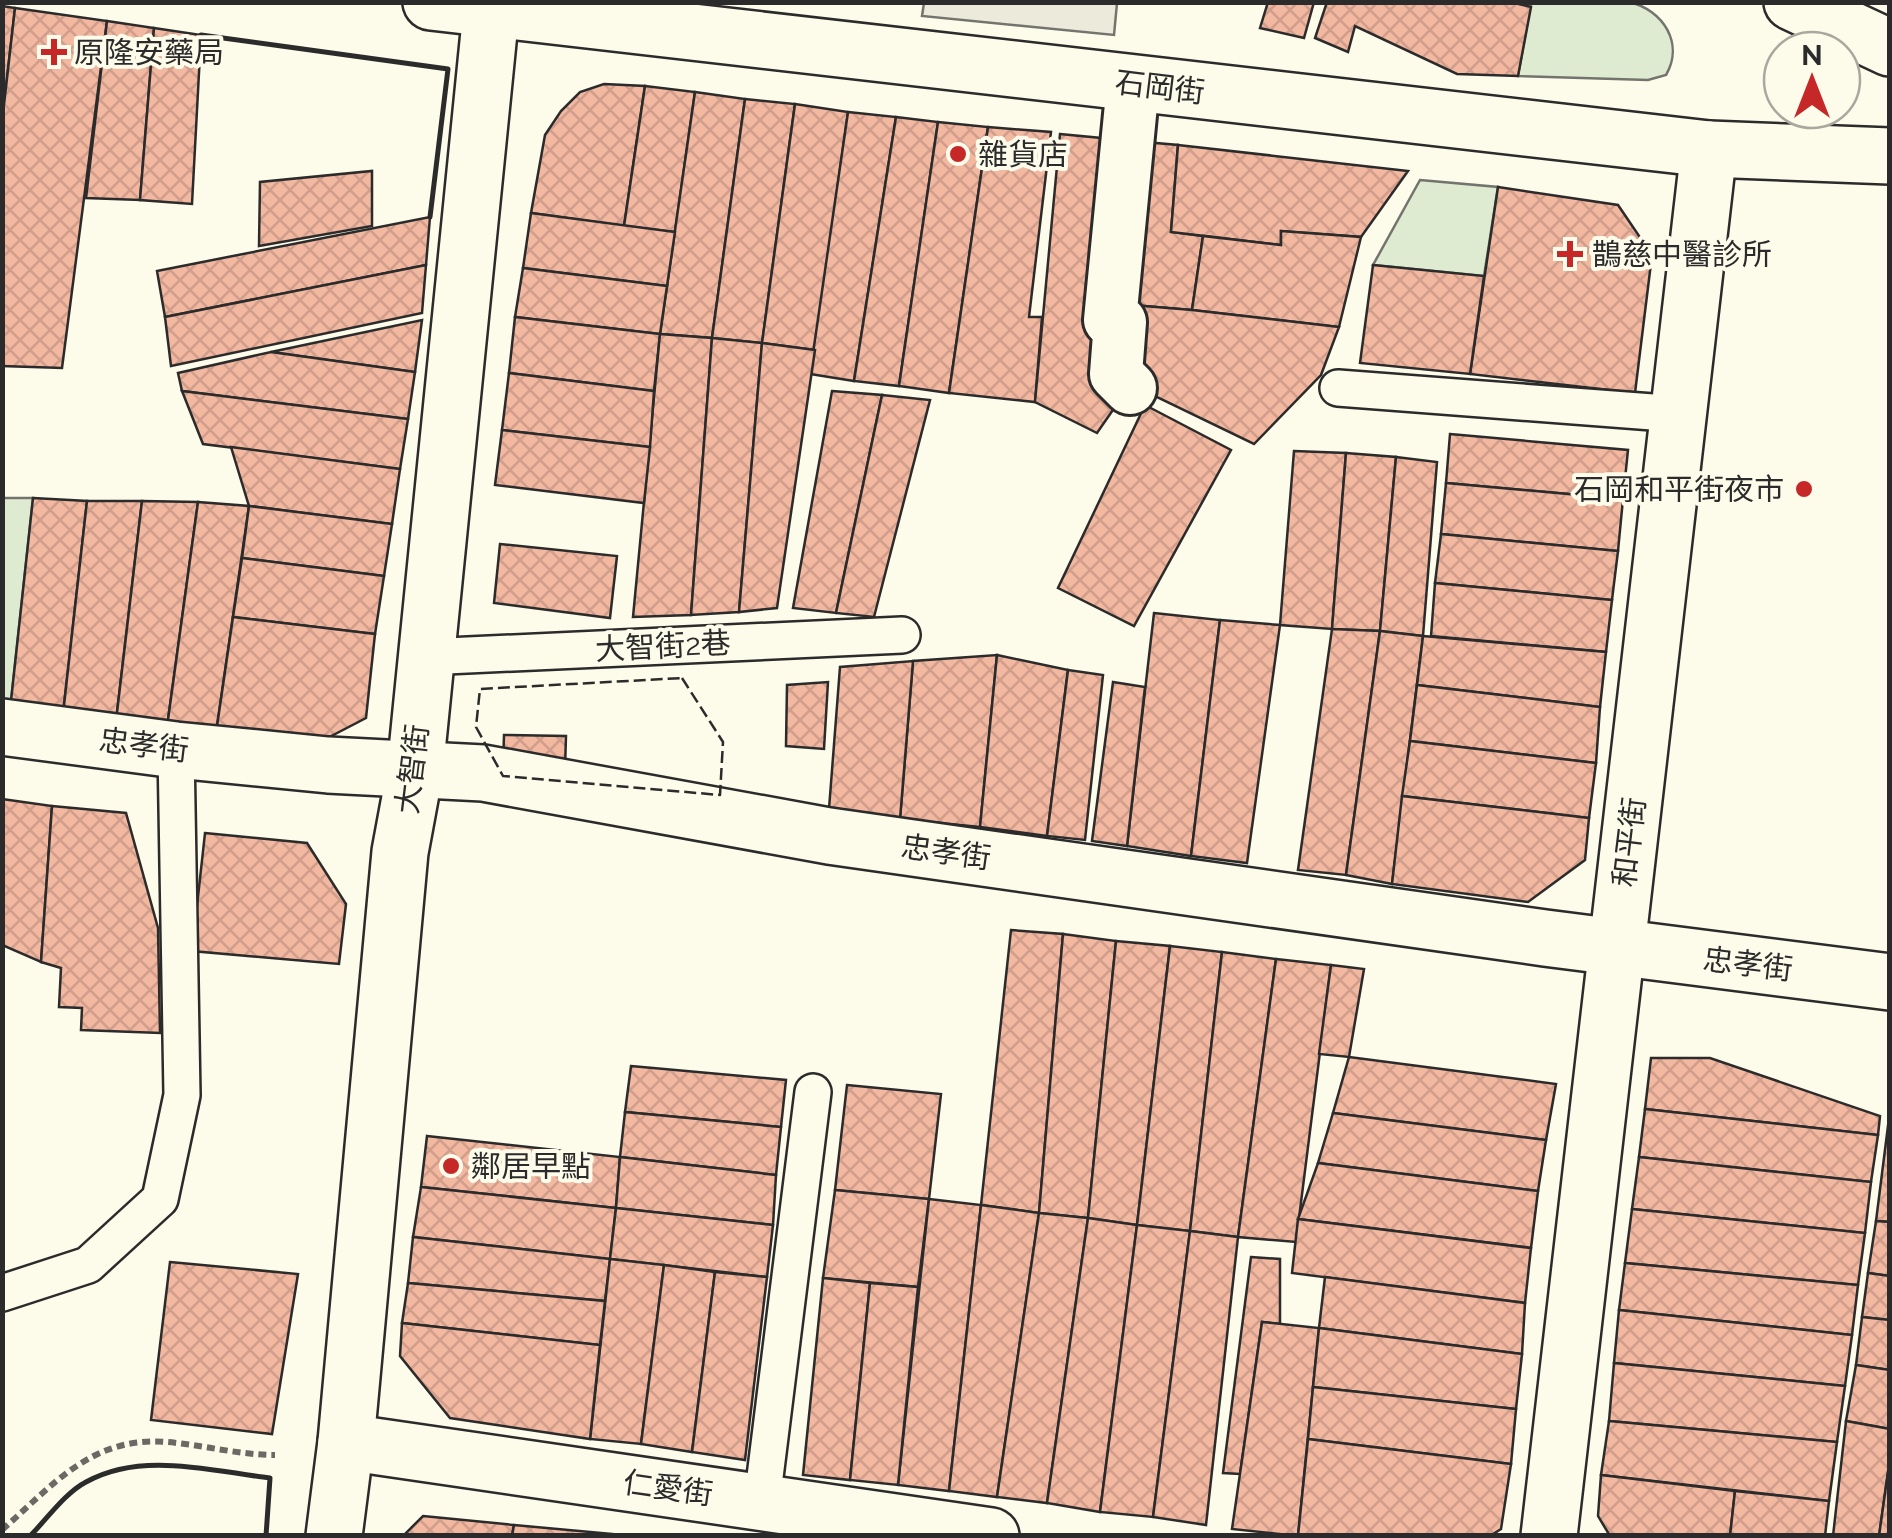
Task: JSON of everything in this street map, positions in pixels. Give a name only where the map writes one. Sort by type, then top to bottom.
[{"type":"street","name":"石岡街","points":[[431,2],[1709,149],[1890,156]]},
{"type":"street","points":[[1792,2],[1890,48]]},
{"type":"street","name":"大智街","points":[[334,1536],[400,852],[415,770],[491,7]]},
{"type":"street","points":[[1130,388],[1116,374],[1120,322],[1110,320],[1132,84]]},
{"type":"street","name":"和平街","points":[[1550,1536],[1709,149]]},
{"type":"street","name":"忠孝街","points":[[2,727],[176,750],[483,773],[829,836],[1890,982]]},
{"type":"street","name":"仁愛街","points":[[346,1442],[991,1536]]},
{"type":"lane","points":[[1338,388],[1679,414]]},
{"type":"lane","name":"大智街2巷","points":[[424,657],[902,635]]},
{"type":"lane","points":[[2,1293],[88,1266],[160,1199],[182,1096],[176,750]]},
{"type":"lane","points":[[762,1501],[812,1092]]},
{"type":"path","points":[[2,1530],[80,1461],[118,1444],[163,1442],[272,1456],[346,1442]]},
{"type":"green space","points":[[1619,1],[1641,6],[1661,20],[1671,40],[1673,52],[1666,75],[1648,80],[1518,76],[1531,3]]},
{"type":"green space","points":[[1420,180],[1498,187],[1484,276],[1373,265]]},
{"type":"green space","points":[[2,498],[33,498],[10,710],[2,710]]},
{"type":"shaded area","points":[[924,2],[1117,3],[1114,35],[922,16]]},
{"type":"building","points":[[1268,2],[1314,2],[1304,38],[1260,28]]},
{"type":"building","points":[[1327,2],[1510,2],[1531,7],[1518,76],[1457,74],[1355,26],[1348,52],[1315,38]]},
{"type":"building","points":[[2,6],[15,8],[2,122]]},
{"type":"building","points":[[15,8],[107,21],[62,368],[2,366],[2,122]]},
{"type":"building","points":[[107,21],[154,28],[140,200],[86,198]]},
{"type":"building","points":[[154,28],[201,35],[192,204],[140,200]]},
{"type":"building","points":[[604,84],[645,86],[624,226],[531,213],[545,135],[580,92]]},
{"type":"building","points":[[645,86],[695,92],[675,232],[624,226]]},
{"type":"building","points":[[695,92],[745,99],[712,338],[660,334]]},
{"type":"building","points":[[745,99],[795,104],[762,343],[712,338]]},
{"type":"building","points":[[795,104],[848,112],[815,350],[762,343]]},
{"type":"building","points":[[848,112],[896,117],[854,381],[810,374]]},
{"type":"building","points":[[896,117],[938,122],[899,386],[854,381]]},
{"type":"building","points":[[938,122],[988,127],[949,393],[899,386]]},
{"type":"building","points":[[988,127],[1051,132],[1029,317],[1042,317],[1035,402],[949,393]]},
{"type":"building","points":[[1060,134],[1122,140],[1126,391],[1097,433],[1035,402]]},
{"type":"building","points":[[1133,141],[1178,145],[1171,232],[1203,236],[1192,310],[1120,304]]},
{"type":"building","points":[[1178,145],[1408,171],[1361,237],[1281,231],[1281,245],[1171,232]]},
{"type":"building","points":[[372,171],[372,226],[259,246],[260,182]]},
{"type":"building","points":[[1498,187],[1618,205],[1652,255],[1635,393],[1470,374]]},
{"type":"building","points":[[531,213],[675,232],[667,286],[523,268]]},
{"type":"building","points":[[430,217],[426,265],[165,317],[157,271]]},
{"type":"building","points":[[1281,231],[1361,237],[1339,327],[1192,310],[1203,236],[1281,245]]},
{"type":"building","points":[[426,265],[422,313],[171,366],[165,317]]},
{"type":"building","points":[[1373,265],[1484,276],[1470,374],[1360,363]]},
{"type":"building","points":[[523,268],[667,286],[660,334],[515,317]]},
{"type":"building","points":[[1120,304],[1339,327],[1321,375],[1254,444],[1136,387]]},
{"type":"building","points":[[515,317],[660,334],[654,391],[509,373]]},
{"type":"building","points":[[422,320],[415,372],[271,352]]},
{"type":"building","points":[[660,334],[712,338],[691,615],[633,617]]},
{"type":"building","points":[[712,338],[762,343],[739,612],[691,615]]},
{"type":"building","points":[[762,343],[815,350],[777,608],[739,612]]},
{"type":"building","points":[[271,352],[415,372],[408,419],[182,391],[178,373]]},
{"type":"building","points":[[509,373],[654,391],[650,447],[502,430]]},
{"type":"building","points":[[182,391],[408,419],[400,469],[203,444]]},
{"type":"building","points":[[832,391],[882,395],[836,613],[793,608]]},
{"type":"building","points":[[882,395],[930,400],[874,617],[836,613]]},
{"type":"building","points":[[1145,405],[1231,450],[1134,626],[1058,588]]},
{"type":"building","points":[[502,430],[650,447],[644,503],[495,485]]},
{"type":"building","points":[[1450,434],[1628,450],[1623,499],[1446,483]]},
{"type":"building","points":[[231,447],[400,469],[392,524],[249,506]]},
{"type":"building","points":[[1294,451],[1346,453],[1332,629],[1280,625]]},
{"type":"building","points":[[1346,453],[1396,457],[1380,631],[1332,629]]},
{"type":"building","points":[[1396,457],[1437,462],[1423,636],[1380,631]]},
{"type":"building","points":[[1446,483],[1623,499],[1618,551],[1441,534]]},
{"type":"building","points":[[33,498],[87,501],[63,714],[10,710]]},
{"type":"building","points":[[87,501],[142,501],[116,721],[63,714]]},
{"type":"building","points":[[142,501],[198,502],[167,727],[116,721]]},
{"type":"building","points":[[198,502],[249,506],[216,733],[167,727]]},
{"type":"building","points":[[249,506],[392,524],[384,576],[242,558]]},
{"type":"building","points":[[1441,534],[1618,551],[1612,600],[1435,583]]},
{"type":"building","points":[[500,544],[617,556],[610,618],[494,603]]},
{"type":"building","points":[[242,558],[384,576],[375,634],[233,617]]},
{"type":"building","points":[[1435,583],[1612,600],[1606,652],[1431,636]]},
{"type":"building","points":[[1154,613],[1220,620],[1191,856],[1127,846]]},
{"type":"building","points":[[233,617],[375,634],[366,718],[312,746],[216,733]]},
{"type":"building","points":[[1220,620],[1280,625],[1247,863],[1191,856]]},
{"type":"building","points":[[1332,629],[1380,631],[1346,875],[1298,870]]},
{"type":"building","points":[[1380,631],[1423,636],[1392,884],[1346,875]]},
{"type":"building","points":[[1423,636],[1606,652],[1600,707],[1417,685]]},
{"type":"building","points":[[997,655],[980,827],[900,819],[913,661]]},
{"type":"building","points":[[997,655],[1068,670],[1047,836],[980,827]]},
{"type":"building","points":[[913,661],[900,819],[829,809],[840,667]]},
{"type":"building","points":[[1068,670],[1103,675],[1085,840],[1047,836]]},
{"type":"building","points":[[828,682],[824,749],[786,746],[787,685]]},
{"type":"building","points":[[1113,682],[1145,687],[1127,846],[1092,841]]},
{"type":"building","points":[[1417,685],[1600,707],[1596,763],[1410,741]]},
{"type":"building","points":[[504,735],[566,736],[565,769],[503,765]]},
{"type":"building","points":[[1410,741],[1596,763],[1589,818],[1402,796]]},
{"type":"building","points":[[1402,796],[1589,818],[1585,860],[1528,902],[1392,884]]},
{"type":"building","points":[[2,799],[52,806],[41,962],[2,945]]},
{"type":"building","points":[[52,806],[126,813],[158,928],[160,1033],[81,1030],[82,1008],[59,1007],[61,968],[41,962]]},
{"type":"building","points":[[205,833],[307,843],[346,904],[339,964],[192,951]]},
{"type":"building","points":[[1011,930],[1063,934],[1039,1213],[981,1205]]},
{"type":"building","points":[[1063,934],[1116,941],[1088,1218],[1039,1213]]},
{"type":"building","points":[[1116,941],[1170,946],[1137,1225],[1088,1218]]},
{"type":"building","points":[[1170,946],[1222,952],[1190,1231],[1137,1225]]},
{"type":"building","points":[[1222,952],[1276,959],[1238,1237],[1190,1231]]},
{"type":"building","points":[[1276,959],[1331,965],[1296,1242],[1238,1237]]},
{"type":"building","points":[[1331,965],[1364,969],[1349,1057],[1319,1054]]},
{"type":"building","points":[[1349,1057],[1556,1084],[1546,1140],[1333,1113]]},
{"type":"building","points":[[1651,1058],[1710,1058],[1880,1116],[1878,1135],[1645,1109]]},
{"type":"building","points":[[631,1066],[786,1080],[781,1127],[625,1112]]},
{"type":"building","points":[[847,1085],[941,1094],[929,1199],[835,1190]]},
{"type":"building","points":[[1645,1109],[1878,1135],[1871,1182],[1639,1157]]},
{"type":"building","points":[[1890,1110],[1890,1222],[1876,1221]]},
{"type":"building","points":[[625,1112],[781,1127],[776,1175],[620,1157]]},
{"type":"building","points":[[1333,1113],[1546,1140],[1538,1191],[1318,1163]]},
{"type":"building","points":[[427,1136],[620,1157],[616,1208],[421,1187]]},
{"type":"building","points":[[620,1157],[776,1175],[773,1225],[616,1208]]},
{"type":"building","points":[[1639,1157],[1871,1182],[1865,1233],[1632,1209]]},
{"type":"building","points":[[1318,1163],[1538,1191],[1531,1248],[1298,1219]]},
{"type":"building","points":[[421,1187],[616,1208],[610,1259],[413,1237]]},
{"type":"building","points":[[835,1190],[929,1199],[918,1287],[823,1278]]},
{"type":"building","points":[[929,1199],[981,1205],[949,1491],[898,1485]]},
{"type":"building","points":[[981,1205],[1039,1213],[997,1497],[949,1491]]},
{"type":"building","points":[[616,1208],[773,1225],[767,1277],[610,1259]]},
{"type":"building","points":[[1632,1209],[1865,1233],[1858,1285],[1625,1263]]},
{"type":"building","points":[[1039,1213],[1088,1218],[1047,1503],[997,1497]]},
{"type":"building","points":[[1088,1218],[1137,1225],[1100,1512],[1047,1503]]},
{"type":"building","points":[[1298,1219],[1531,1248],[1525,1303],[1292,1273]]},
{"type":"building","points":[[1876,1221],[1890,1222],[1890,1276],[1868,1273]]},
{"type":"building","points":[[1137,1225],[1190,1231],[1153,1517],[1100,1512]]},
{"type":"building","points":[[1190,1231],[1238,1237],[1206,1525],[1153,1517]]},
{"type":"building","points":[[413,1237],[610,1259],[605,1301],[408,1283]]},
{"type":"building","points":[[1251,1257],[1280,1259],[1280,1324],[1262,1322],[1240,1474],[1223,1473]]},
{"type":"building","points":[[610,1259],[664,1265],[641,1444],[590,1439]]},
{"type":"building","points":[[170,1262],[298,1274],[272,1434],[151,1420]]},
{"type":"building","points":[[1625,1263],[1858,1285],[1852,1335],[1619,1310]]},
{"type":"building","points":[[664,1265],[715,1272],[692,1452],[641,1444]]},
{"type":"building","points":[[715,1272],[767,1277],[745,1460],[692,1452]]},
{"type":"building","points":[[1868,1273],[1890,1276],[1890,1320],[1862,1317]]},
{"type":"building","points":[[1325,1277],[1525,1303],[1522,1354],[1319,1328]]},
{"type":"building","points":[[823,1278],[870,1283],[850,1480],[803,1475]]},
{"type":"building","points":[[408,1283],[605,1301],[600,1345],[402,1323]]},
{"type":"building","points":[[870,1283],[918,1287],[898,1485],[850,1480]]},
{"type":"building","points":[[1619,1310],[1852,1335],[1845,1386],[1614,1363]]},
{"type":"building","points":[[1862,1317],[1890,1320],[1890,1370],[1856,1365]]},
{"type":"building","points":[[1262,1322],[1319,1328],[1298,1536],[1232,1529]]},
{"type":"building","points":[[402,1323],[600,1345],[590,1439],[450,1418],[400,1356]]},
{"type":"building","points":[[1319,1328],[1522,1354],[1516,1409],[1313,1387]]},
{"type":"building","points":[[1614,1363],[1845,1386],[1837,1442],[1609,1421]]},
{"type":"building","points":[[1856,1365],[1890,1370],[1890,1429],[1846,1421]]},
{"type":"building","points":[[1313,1387],[1516,1409],[1511,1464],[1308,1439]]},
{"type":"building","points":[[1609,1421],[1837,1442],[1829,1501],[1601,1475]]},
{"type":"building","points":[[1846,1421],[1890,1429],[1879,1536],[1833,1536]]},
{"type":"building","points":[[1308,1439],[1511,1464],[1501,1529],[1490,1536],[1298,1536]]},
{"type":"building","points":[[1890,1458],[1890,1536],[1879,1536]]},
{"type":"building","points":[[1601,1475],[1735,1491],[1730,1536],[1610,1536],[1598,1516]]},
{"type":"building","points":[[1735,1491],[1829,1501],[1825,1536],[1730,1536]]},
{"type":"building","points":[[423,1516],[514,1525],[512,1536],[403,1536]]},
{"type":"building","points":[[514,1525],[623,1535],[512,1536]]},
{"type":"fence","points":[[682,678],[723,742],[720,795],[503,776],[476,727],[480,689],[682,678]]},
{"type":"wall","points":[[201,35],[448,69],[430,217]]},
{"type":"wall","points":[[30,1536],[64,1499],[86,1482],[130,1467],[153,1465],[270,1478],[266,1536]]},
{"type":"place","name":"原隆安藥局","points":[[54,52]]},
{"type":"place","name":"雜貨店","points":[[958,154]]},
{"type":"place","name":"鵲慈中醫診所","points":[[1570,254]]},
{"type":"place","name":"石岡和平街夜市","points":[[1804,489]]},
{"type":"place","name":"鄰居早點","points":[[451,1166]]}]
